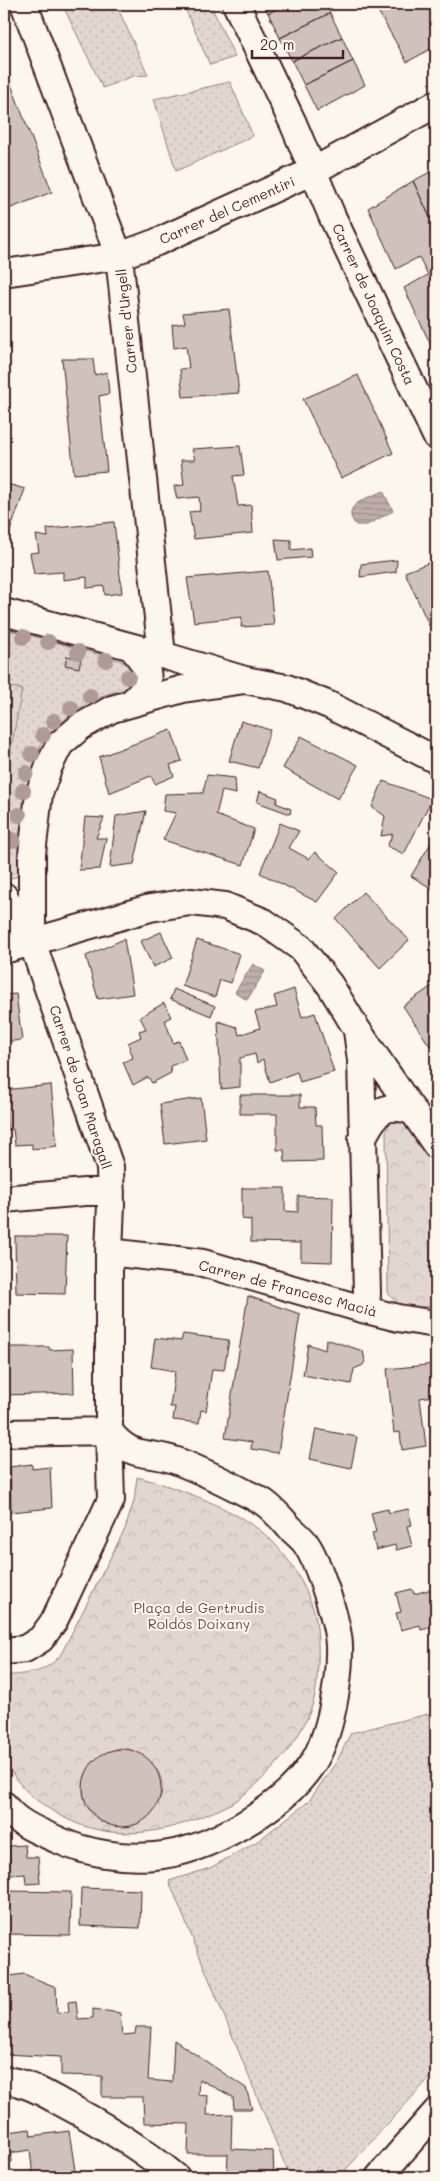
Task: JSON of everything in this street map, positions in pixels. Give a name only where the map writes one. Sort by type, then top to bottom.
[{"type":"street","name":"Carrer d'Urgell","points":[[24,4],[118,256],[162,655]]},
{"type":"street","name":"Carrer de Joaquim Costa","points":[[236,4],[313,170],[332,216],[436,436]]},
{"type":"street","name":"Carrer del Cementiri","points":[[4,273],[118,256],[157,242],[313,170],[436,104]]},
{"type":"street","name":"Carrer de Joan Maragall","points":[[4,612],[162,655],[244,680],[287,688],[329,705],[436,760]]},
{"type":"street","points":[[131,703],[142,693],[148,680],[147,667],[132,648]]},
{"type":"street","name":"Carrer de Joan Maragall","points":[[4,1652],[25,1649],[41,1639],[54,1621],[111,1500],[109,1431],[110,1167],[32,942],[32,854],[39,794],[49,766],[60,744],[80,727],[112,709],[183,689],[244,680]]},
{"type":"street","points":[[4,896],[32,942]]},
{"type":"street","points":[[4,950],[150,908],[191,902],[226,906],[264,922],[301,948],[330,986],[356,1028],[436,1145]]},
{"type":"street","points":[[356,1028],[361,1060],[366,1310]]},
{"type":"street","points":[[362,1139],[374,1117],[387,1109],[401,1107],[414,1112]]},
{"type":"street","points":[[4,1199],[111,1192]]},
{"type":"street","name":"Carrer de Francesc Macià","points":[[109,1252],[204,1263],[366,1310],[398,1318],[436,1324]]},
{"type":"street","points":[[4,1433],[109,1431],[124,1447],[137,1454],[175,1460],[266,1504],[306,1544],[328,1594],[339,1644],[334,1699],[327,1732],[313,1763],[284,1796],[262,1814],[235,1829],[181,1852],[154,1856],[126,1856],[71,1846],[25,1825],[8,1811],[4,1805]]},
{"type":"street","points":[[4,2080],[18,2081],[80,2112],[129,2140],[169,2173]]},
{"type":"street","points":[[379,2177],[436,2112]]},
{"type":"green space","points":[[62,4],[116,4],[148,75],[133,76],[103,88]]},
{"type":"green space","points":[[183,4],[210,4],[235,57],[210,65]]},
{"type":"green space","points":[[230,82],[253,136],[176,171],[154,99]]},
{"type":"green space","points":[[4,630],[15,631],[122,661],[130,666],[133,678],[127,688],[105,695],[74,711],[50,733],[41,745],[29,782],[18,876],[9,879],[4,871]]},
{"type":"green space","points":[[4,686],[22,689],[4,787]]},
{"type":"green space","points":[[400,1118],[406,1120],[436,1166],[436,1306],[415,1307],[403,1305],[392,1298],[388,1292],[386,1132],[390,1122]]},
{"type":"green space","name":"Plaça de Gertrudis Roldós Doixany","points":[[137,1477],[189,1493],[225,1509],[257,1528],[270,1539],[284,1554],[296,1572],[314,1611],[317,1630],[318,1665],[315,1695],[304,1725],[285,1754],[262,1779],[227,1806],[193,1820],[161,1829],[129,1833],[112,1832],[80,1825],[37,1800],[21,1785],[14,1776],[4,1753],[4,1676],[41,1670],[60,1656],[125,1529],[134,1501]],"holes":[[[124,1748],[150,1761],[156,1768],[162,1785],[161,1795],[157,1805],[141,1822],[127,1826],[109,1825],[95,1817],[87,1806],[83,1792],[85,1777],[92,1764],[105,1753]]]},
{"type":"green space","points":[[436,1712],[436,2071],[339,2177],[290,2177],[169,1881],[210,1868],[258,1841],[309,1801],[337,1761],[351,1733]]},
{"type":"shaded area","points":[[383,491],[393,511],[367,525],[356,525],[351,512],[353,507]]},
{"type":"shaded area","points":[[253,964],[265,971],[247,1000],[235,992]]},
{"type":"building","points":[[264,4],[288,4],[268,13]]},
{"type":"building","points":[[288,4],[325,4],[330,13],[280,38],[268,13]]},
{"type":"building","points":[[374,4],[436,4],[436,46],[407,62]]},
{"type":"building","points":[[330,13],[342,37],[292,61],[280,38]]},
{"type":"building","points":[[342,37],[353,61],[304,85],[292,61]]},
{"type":"building","points":[[353,61],[365,85],[317,111],[304,85]]},
{"type":"building","points":[[4,66],[52,192],[6,210],[4,204]]},
{"type":"building","points":[[436,169],[436,230],[413,181]]},
{"type":"building","points":[[413,181],[436,230],[436,356],[404,288],[428,275],[419,257],[396,269],[368,208]]},
{"type":"building","points":[[229,309],[239,393],[183,397],[180,369],[189,368],[186,346],[174,348],[172,325],[185,323],[183,313]]},
{"type":"building","points":[[62,359],[93,359],[95,375],[107,372],[109,394],[99,396],[107,471],[74,474]]},
{"type":"building","points":[[358,375],[393,453],[341,478],[303,399]]},
{"type":"building","points":[[240,446],[244,475],[233,476],[238,506],[251,505],[253,533],[194,539],[189,512],[200,511],[199,497],[177,499],[174,486],[184,485],[181,460],[195,460],[192,449]]},
{"type":"building","points":[[4,483],[25,489],[4,548]]},
{"type":"building","points":[[114,522],[122,593],[105,595],[104,586],[87,588],[87,577],[63,580],[63,572],[34,574],[30,553],[39,552],[36,535],[48,537],[47,529]]},
{"type":"building","points":[[275,539],[291,540],[291,550],[310,548],[311,557],[278,560]]},
{"type":"building","points":[[397,560],[396,572],[360,577],[361,564]]},
{"type":"building","points":[[436,560],[436,641],[405,572]]},
{"type":"building","points":[[268,571],[274,625],[241,627],[242,617],[194,622],[187,578]]},
{"type":"building","points":[[67,656],[81,659],[79,668],[65,665]]},
{"type":"building","points":[[241,721],[270,730],[258,768],[229,761]]},
{"type":"building","points":[[171,730],[182,761],[170,765],[174,776],[155,784],[151,776],[109,793],[99,757]]},
{"type":"building","points":[[301,736],[358,765],[338,799],[283,768]]},
{"type":"building","points":[[207,775],[235,778],[236,794],[222,791],[216,815],[254,829],[243,865],[163,840],[176,813],[163,811],[165,794],[203,793]]},
{"type":"building","points":[[383,781],[432,799],[404,854],[387,846],[393,834],[381,836],[385,816],[372,807]]},
{"type":"building","points":[[260,791],[278,798],[276,803],[291,809],[290,814],[257,802]]},
{"type":"building","points":[[146,811],[134,864],[110,867],[116,816]]},
{"type":"building","points":[[85,817],[104,818],[96,838],[106,838],[100,869],[79,870]]},
{"type":"building","points":[[280,823],[299,831],[289,848],[309,859],[315,852],[339,872],[317,902],[260,873]]},
{"type":"building","points":[[431,843],[436,846],[434,866],[436,867],[436,891],[411,876]]},
{"type":"building","points":[[363,892],[409,940],[380,968],[336,919]]},
{"type":"building","points":[[161,932],[173,958],[153,967],[141,941]]},
{"type":"building","points":[[124,939],[133,994],[98,999],[86,956]]},
{"type":"building","points":[[197,940],[240,954],[231,983],[220,980],[215,997],[182,986]]},
{"type":"building","points":[[435,984],[436,986],[436,1055],[403,1006]]},
{"type":"building","points":[[174,989],[215,1006],[211,1016],[170,999]]},
{"type":"building","points":[[294,989],[302,1017],[315,1013],[334,1072],[300,1082],[297,1072],[270,1082],[263,1059],[257,1063],[255,1054],[240,1058],[240,1087],[221,1089],[218,1021],[237,1027],[239,1035],[260,1028],[255,1012],[277,1007],[274,996]]},
{"type":"building","points":[[16,994],[22,1040],[4,1042],[4,995]]},
{"type":"building","points":[[164,1003],[171,1017],[165,1020],[173,1043],[179,1041],[186,1060],[170,1066],[171,1073],[152,1083],[148,1077],[133,1085],[123,1062],[133,1058],[128,1043],[141,1037],[139,1031],[146,1029],[140,1017]]},
{"type":"building","points":[[51,1085],[57,1146],[32,1149],[32,1144],[15,1145],[13,1129],[7,1130],[4,1090]]},
{"type":"building","points":[[240,1095],[300,1095],[300,1107],[315,1107],[316,1125],[322,1125],[323,1161],[285,1162],[284,1150],[277,1150],[277,1114],[240,1114]]},
{"type":"building","points":[[201,1098],[206,1139],[165,1144],[160,1104]]},
{"type":"building","points":[[242,1188],[285,1188],[285,1211],[298,1212],[298,1196],[333,1197],[332,1262],[301,1261],[301,1243],[251,1242],[251,1220],[242,1219]]},
{"type":"building","points":[[15,1236],[67,1236],[65,1294],[16,1293]]},
{"type":"building","points":[[248,1296],[300,1314],[278,1453],[251,1449],[252,1442],[225,1438]]},
{"type":"building","points":[[183,1334],[229,1340],[224,1370],[212,1369],[206,1411],[201,1410],[199,1423],[173,1420],[175,1407],[170,1407],[175,1371],[151,1367],[155,1338],[181,1341]]},
{"type":"building","points":[[326,1339],[363,1351],[365,1361],[363,1365],[354,1369],[351,1384],[303,1375],[308,1344],[325,1350]]},
{"type":"building","points":[[4,1347],[49,1347],[50,1350],[73,1349],[74,1393],[4,1395]]},
{"type":"building","points":[[436,1364],[436,1418],[433,1396],[420,1398],[426,1446],[402,1450],[400,1432],[394,1433],[387,1369]]},
{"type":"building","points":[[316,1429],[357,1437],[351,1468],[310,1459]]},
{"type":"building","points":[[32,1464],[32,1469],[50,1467],[52,1508],[11,1512],[10,1467]]},
{"type":"building","points":[[388,1509],[389,1513],[408,1509],[412,1525],[407,1526],[412,1546],[396,1550],[395,1545],[376,1550],[372,1533],[376,1532],[371,1513]]},
{"type":"building","points":[[412,1589],[414,1594],[432,1589],[436,1603],[436,1605],[432,1606],[436,1626],[421,1630],[420,1625],[401,1630],[396,1613],[401,1612],[396,1593]]},
{"type":"building","points":[[122,1749],[137,1752],[150,1760],[158,1773],[161,1788],[158,1803],[150,1816],[137,1824],[122,1827],[107,1824],[94,1816],[86,1803],[83,1788],[86,1773],[94,1760],[107,1752]]},
{"type":"building","points":[[25,1845],[26,1857],[38,1857],[40,1883],[26,1884],[25,1874],[10,1875],[9,1846]]},
{"type":"building","points":[[81,1888],[141,1890],[140,1928],[80,1926]]},
{"type":"building","points":[[4,1891],[71,1892],[70,1935],[4,1934]]},
{"type":"building","points":[[24,1974],[56,1987],[57,2013],[69,2012],[68,2002],[76,2001],[78,2019],[93,2018],[93,2009],[120,2013],[122,2035],[135,2034],[136,2027],[151,2027],[148,2080],[172,2082],[174,2040],[246,2088],[252,2109],[234,2109],[233,2097],[199,2079],[198,2095],[208,2096],[207,2115],[232,2114],[231,2149],[273,2151],[274,2177],[227,2177],[228,2154],[188,2154],[189,2124],[144,2123],[143,2097],[102,2097],[102,2076],[61,2075],[61,2057],[4,2054],[4,2003],[11,2003],[10,1976]]},
{"type":"building","points":[[4,2122],[8,2122],[9,2132],[30,2129],[31,2136],[69,2131],[76,2177],[33,2177],[30,2150],[11,2153],[12,2162],[4,2163]]}]
